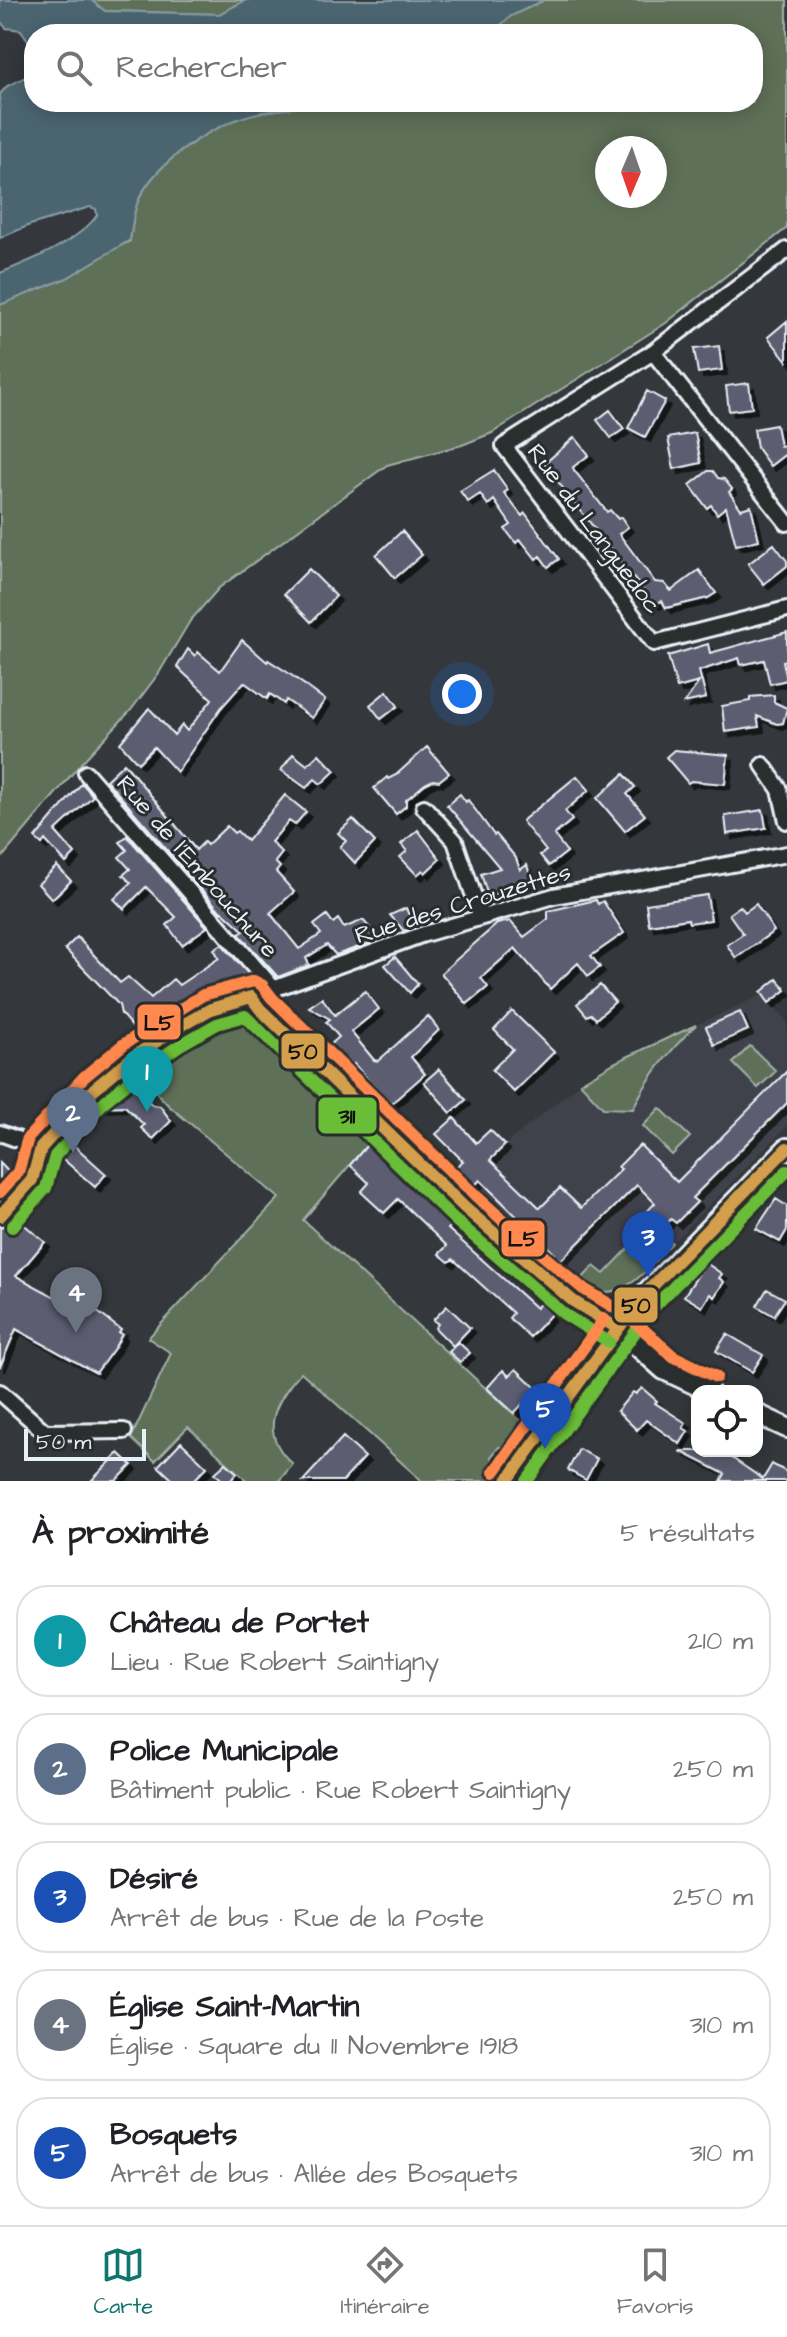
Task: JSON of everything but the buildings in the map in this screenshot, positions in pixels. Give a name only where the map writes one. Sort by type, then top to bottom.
[{"type":"street","points":[[787,250],[653,352],[787,523]]},
{"type":"street","name":"Rue du Languedoc","points":[[653,352],[504,446],[654,643],[787,609]]},
{"type":"street","points":[[763,765],[780,790],[787,821]]},
{"type":"street","name":"Rue de l'Embouchure","points":[[86,773],[275,990]]},
{"type":"street","points":[[424,807],[455,841],[481,917]]},
{"type":"street","name":"Rue des Crouzettes","points":[[251,997],[421,935],[554,896],[787,854]]},
{"type":"street","points":[[0,1216],[32,1180],[41,1148],[94,1089],[133,1057],[211,1009],[251,997],[475,1218],[573,1301],[617,1328],[664,1370],[696,1385]]},
{"type":"street","points":[[0,1133],[41,1148]]},
{"type":"street","points":[[507,1481],[617,1328],[676,1260],[787,1148]]},
{"type":"street","points":[[0,1392],[45,1432],[124,1431]]},
{"type":"street","points":[[763,1417],[787,1428]]},
{"type":"shaded area","points":[[763,994],[787,1022],[787,1126],[630,1286],[609,1294],[577,1288],[460,1190],[512,1139],[580,1083],[614,1063]]},
{"type":"green space","points":[[91,0],[246,0],[219,14],[105,11]]},
{"type":"green space","points":[[544,0],[787,0],[787,228],[666,323],[492,433],[462,445],[387,465],[219,588],[190,621],[159,673],[131,710],[83,761],[0,860],[0,305],[130,241],[137,204],[156,174],[206,134],[242,118],[265,112],[763,112],[763,24],[502,24]]},
{"type":"green space","points":[[229,1010],[256,1017],[377,1133],[303,1220],[530,1429],[517,1447],[499,1447],[491,1457],[498,1475],[494,1481],[422,1481],[301,1372],[284,1394],[274,1417],[275,1441],[293,1464],[279,1481],[247,1481],[188,1427],[155,1461],[131,1438],[171,1353],[148,1338],[279,1198],[168,1105],[138,1072],[184,1032]]},
{"type":"green space","points":[[696,1025],[660,1064],[633,1109],[603,1108],[580,1083],[614,1063]]},
{"type":"green space","points":[[750,1046],[776,1071],[758,1088],[733,1063]]},
{"type":"green space","points":[[660,1108],[690,1137],[672,1155],[643,1126]]},
{"type":"green space","points":[[652,1224],[672,1243],[640,1276],[619,1290],[606,1292],[575,1286],[594,1266],[604,1274]]},
{"type":"water","points":[[0,0],[91,0],[105,11],[219,14],[246,0],[544,0],[502,24],[24,24],[24,35],[21,30],[6,28],[0,21]]},
{"type":"water","points":[[24,78],[24,112],[265,112],[206,134],[171,159],[145,189],[136,208],[130,240],[67,278],[0,305],[0,273],[66,242],[97,215],[96,209],[90,207],[30,225],[0,238],[0,94],[7,86]]},
{"type":"transit line","name":"L5","points":[[0,1192],[18,1172],[28,1138],[84,1077],[124,1044],[203,995],[254,981],[262,985],[476,1196],[528,1243],[582,1288],[627,1315],[673,1356],[716,1377]]},
{"type":"transit line","name":"50","points":[[0,1216],[32,1180],[41,1148],[94,1089],[133,1057],[172,1031],[211,1009],[251,997],[465,1208],[573,1301],[617,1328]]},
{"type":"transit line","name":"311","points":[[12,1227],[46,1188],[55,1156],[105,1101],[180,1045],[217,1024],[245,1016],[455,1220],[564,1314],[609,1342]]},
{"type":"transit line","name":"50","points":[[507,1481],[640,1299],[787,1148]]},
{"type":"transit line","name":"311","points":[[527,1481],[652,1309],[787,1171]]},
{"type":"transit line","name":"L5","points":[[494,1472],[604,1319]]},
{"type":"place","name":"Château de Portet","points":[[147,1112]]},
{"type":"place","name":"Police Municipale","points":[[73,1153]]},
{"type":"place","name":"Désiré","points":[[648,1277]]},
{"type":"place","name":"Église Saint-Martin","points":[[76,1333]]},
{"type":"place","name":"Bosquets","points":[[545,1449]]}]
